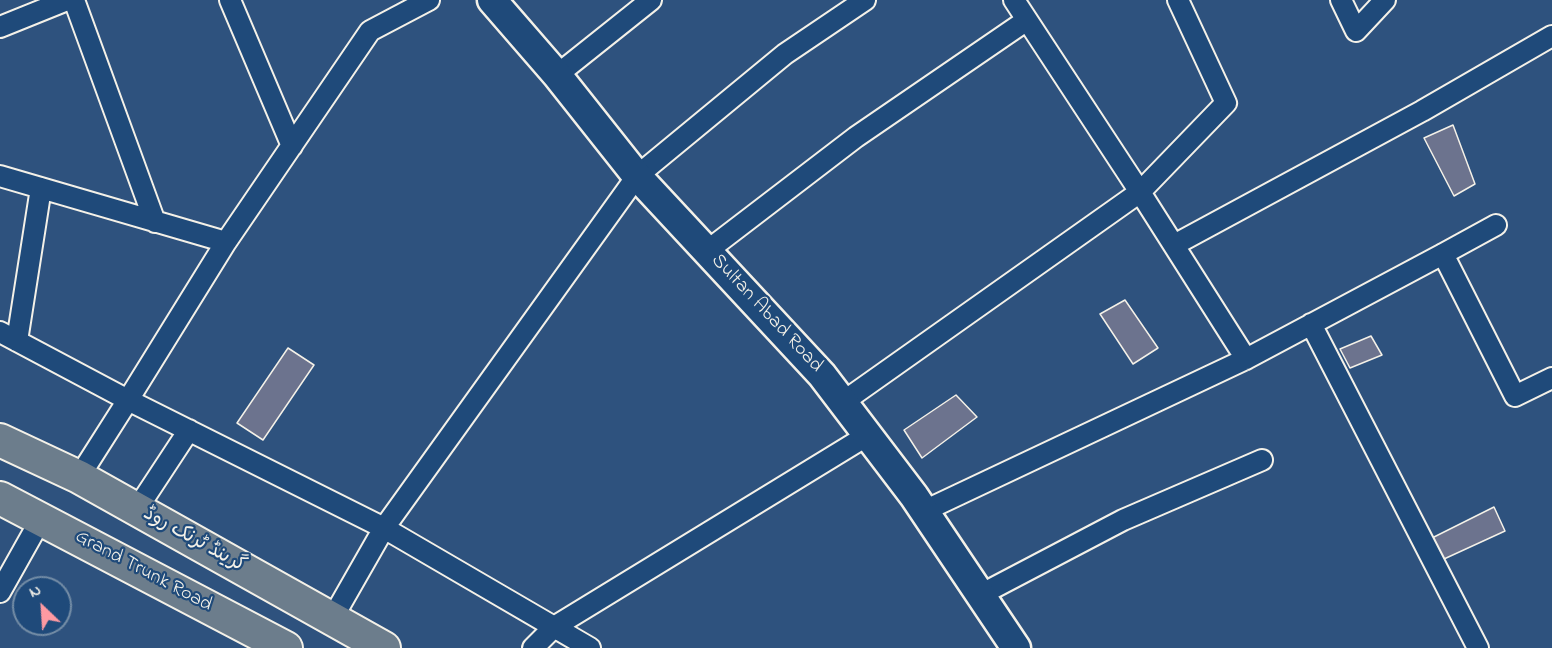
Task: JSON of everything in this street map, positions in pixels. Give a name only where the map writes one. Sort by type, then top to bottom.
[{"type":"main road","name":"گرینڈ ٹرنک روڈ","points":[[0,440],[79,477],[384,648]]},
{"type":"main road","name":"Grand Trunk Road","points":[[0,498],[286,648]]},
{"type":"street","points":[[0,27],[67,0]]},
{"type":"street","points":[[74,0],[154,222]]},
{"type":"street","points":[[230,0],[292,146]]},
{"type":"street","points":[[79,477],[226,243],[370,31],[429,0]]},
{"type":"street","name":"Sultan Abad Road","points":[[492,0],[557,75],[637,176],[822,375],[924,511],[1016,648]]},
{"type":"street","points":[[557,75],[651,0]]},
{"type":"street","points":[[332,619],[384,528],[637,176],[785,54],[865,0]]},
{"type":"street","points":[[1014,0],[1246,359]]},
{"type":"street","points":[[843,402],[1140,192],[1226,103],[1178,0]]},
{"type":"street","points":[[1341,0],[1356,31],[1385,0]]},
{"type":"street","points":[[707,250],[856,137],[1027,20]]},
{"type":"street","points":[[1174,245],[1422,111],[1552,36]]},
{"type":"street","points":[[0,176],[226,243]]},
{"type":"street","points":[[41,188],[9,337],[128,400],[384,528],[590,648]]},
{"type":"street","points":[[924,511],[1246,359],[1496,225]]},
{"type":"street","points":[[1443,254],[1515,396],[1552,378]]},
{"type":"street","points":[[1311,324],[1478,648]]},
{"type":"street","points":[[136,509],[189,430]]},
{"type":"street","points":[[533,648],[555,627],[868,435]]},
{"type":"street","points":[[980,595],[1123,520],[1262,460]]},
{"type":"street","points":[[0,592],[41,519]]},
{"type":"building","points":[[1453,125],[1475,184],[1454,196],[1424,138]]},
{"type":"building","points":[[1125,300],[1158,348],[1133,364],[1100,314]]},
{"type":"building","points":[[1371,336],[1382,355],[1350,368],[1340,349]]},
{"type":"building","points":[[288,348],[314,365],[263,440],[237,423]]},
{"type":"building","points":[[956,395],[977,417],[922,458],[904,430]]},
{"type":"building","points":[[1494,507],[1505,531],[1444,559],[1432,538]]}]
